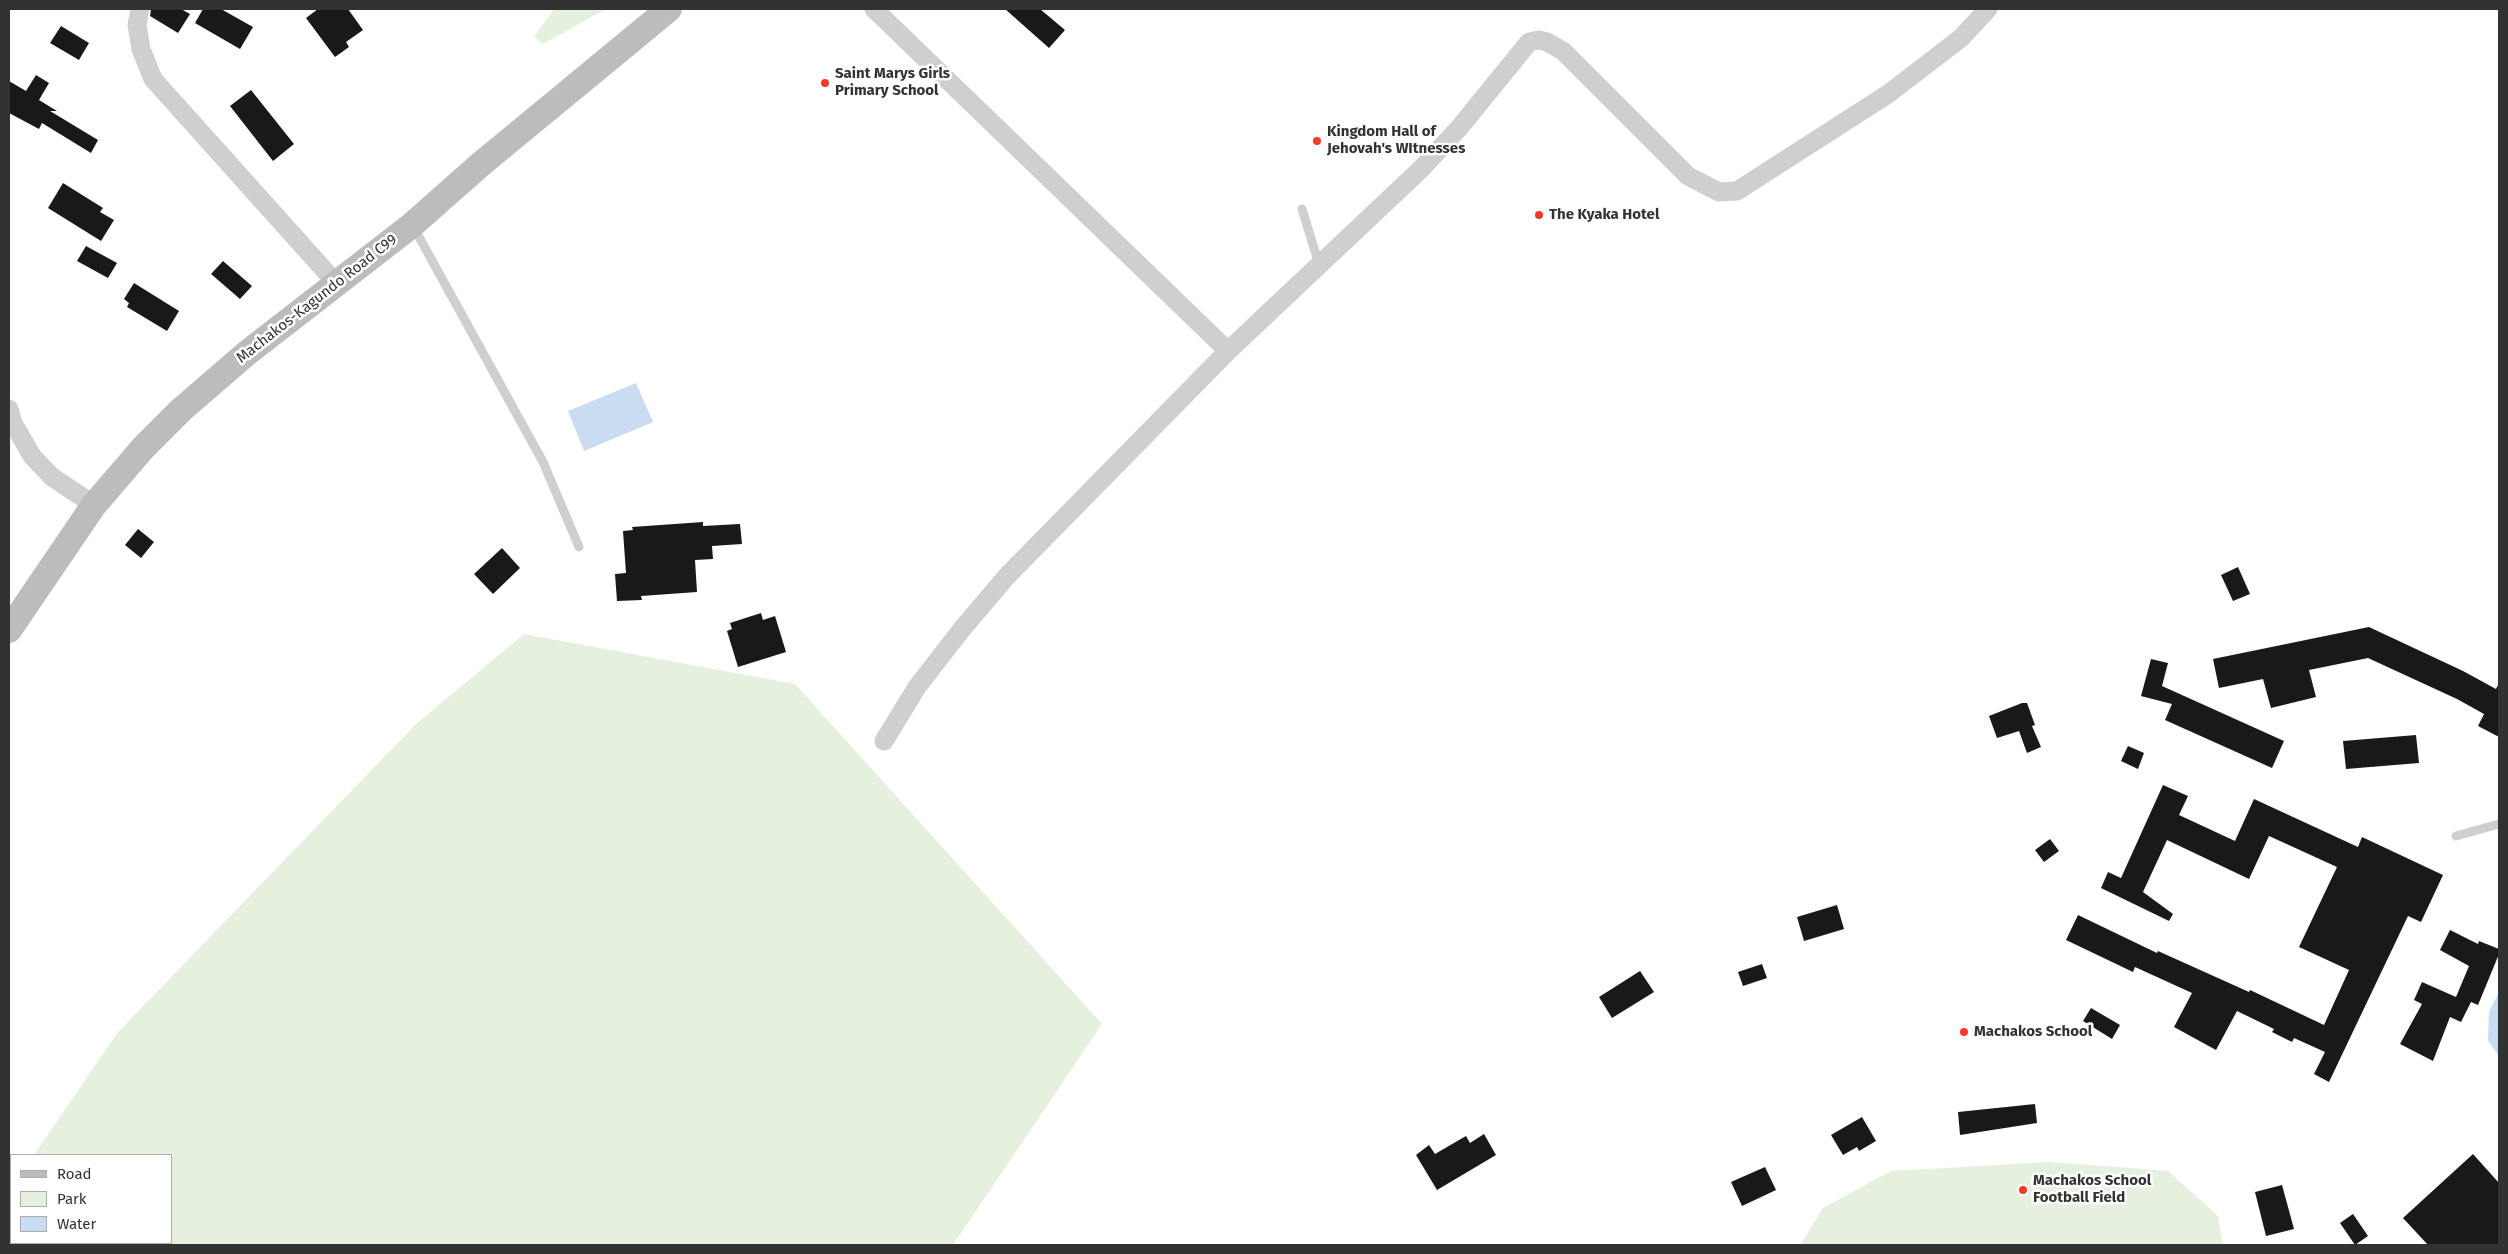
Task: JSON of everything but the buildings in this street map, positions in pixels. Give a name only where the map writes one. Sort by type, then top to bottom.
[{"type":"main road","name":"Machakos-Kagundo Road C99","points":[[9,630],[94,505],[143,448],[181,410],[247,353],[412,225],[488,158],[669,9]]},
{"type":"street","points":[[140,9],[137,25],[141,49],[154,79],[336,283]]},
{"type":"street","points":[[874,9],[1228,351]]},
{"type":"street","points":[[884,741],[917,687],[962,629],[1007,576],[1228,351],[1421,169],[1460,127],[1529,42],[1539,40],[1547,42],[1563,51],[1688,176],[1719,192],[1737,191],[1888,94],[1961,38],[1988,9]]},
{"type":"street","points":[[9,410],[13,423],[32,456],[52,477],[94,505]]},
{"type":"lane","points":[[1302,209],[1319,264]]},
{"type":"lane","points":[[412,225],[543,462],[580,547]]},
{"type":"lane","points":[[2456,836],[2499,824]]},
{"type":"green space","points":[[554,9],[606,9],[543,44],[534,37]]},
{"type":"green space","points":[[524,634],[795,684],[1102,1024],[953,1245],[9,1245],[10,1190],[10,1244],[172,1244],[172,1154],[35,1154],[118,1032],[417,723]]},
{"type":"green space","name":"Machakos School Football Field","points":[[2049,1162],[2168,1171],[2218,1216],[2223,1245],[1800,1245],[1823,1208],[1891,1171]]},
{"type":"water","points":[[636,383],[653,422],[584,451],[568,411]]},
{"type":"water","points":[[2499,992],[2499,1056],[2488,1041],[2489,1012]]},
{"type":"place","name":"Saint Marys Girls Primary School","points":[[825,83]]},
{"type":"place","name":"Kingdom Hall of Jehovah's WItnesses","points":[[1317,141]]},
{"type":"place","name":"The Kyaka Hotel","points":[[1539,215]]},
{"type":"place","name":"Machakos School","points":[[1964,1032]]},
{"type":"place","name":"Machakos School Football Field","points":[[2023,1190]]}]
